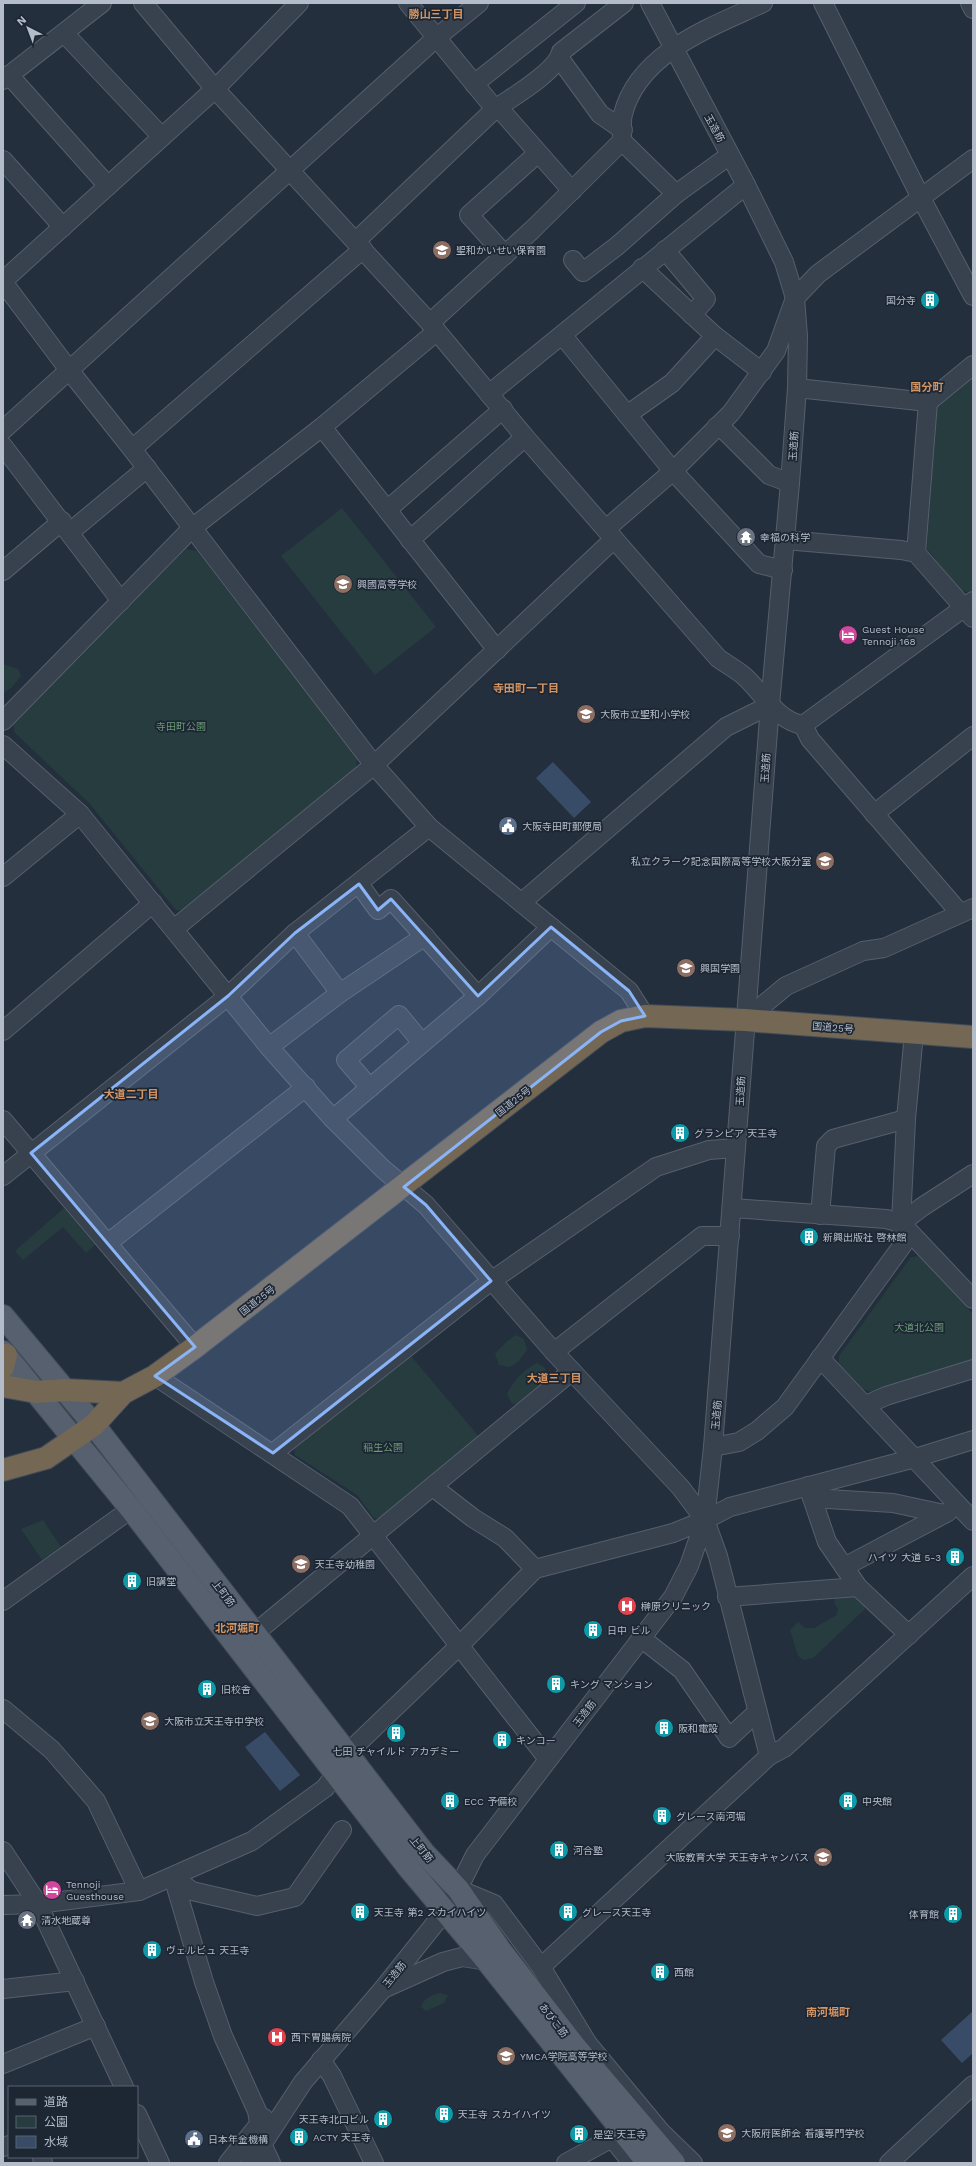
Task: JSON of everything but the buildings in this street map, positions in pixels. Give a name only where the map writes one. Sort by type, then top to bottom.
[{"type":"highway","name":"国道25号","points":[[3,1470],[46,1458],[94,1425],[123,1394],[155,1376],[195,1347],[404,1187],[601,1032],[621,1021],[645,1016],[746,1020],[973,1036]]},
{"type":"highway","points":[[3,1386],[36,1392],[65,1390],[123,1394]]},
{"type":"main road","name":"上町筋","points":[[3,1316],[94,1425],[424,1853],[458,1889]]},
{"type":"main road","points":[[4,1358],[36,1392],[131,1509],[444,1911]]},
{"type":"main road","name":"あびこ筋","points":[[458,1889],[505,1957],[576,2048],[626,2121],[648,2163]]},
{"type":"main road","name":"あびこ筋","points":[[444,1911],[626,2121],[674,2163]]},
{"type":"street","points":[[102,3],[6,77],[108,186]]},
{"type":"street","points":[[143,3],[215,89],[360,245],[433,328],[503,409],[525,437],[718,658],[744,676],[770,705],[796,724],[803,725],[970,609],[916,553],[901,550],[785,540]]},
{"type":"street","points":[[408,3],[474,84],[572,191]]},
{"type":"street","points":[[3,430],[291,171],[436,38],[479,3]]},
{"type":"street","points":[[474,84],[576,3]]},
{"type":"street","points":[[132,449],[360,245],[496,108],[551,68],[560,59],[561,52],[624,3]]},
{"type":"street","name":"玉造筋","points":[[250,2163],[263,2146],[303,2082],[382,1990],[444,1911],[458,1889],[475,1855],[673,1597],[689,1566],[706,1520],[730,1236],[770,705],[790,483],[797,388],[798,336],[794,298],[784,262],[746,185],[673,50],[650,3]]},
{"type":"street","points":[[3,721],[192,528],[322,427],[433,328],[505,255],[572,191],[622,136],[623,114],[632,90],[655,62],[705,31],[763,3]]},
{"type":"street","points":[[822,3],[921,198],[973,296]]},
{"type":"street","points":[[970,3],[973,9]]},
{"type":"street","points":[[295,4],[215,89],[3,281],[69,370],[147,468],[374,765],[429,826],[629,991],[645,1016]]},
{"type":"street","points":[[64,33],[162,137]]},
{"type":"street","points":[[560,59],[600,114],[676,194]]},
{"type":"street","points":[[505,255],[469,215],[538,153]]},
{"type":"street","points":[[573,260],[583,272],[617,246],[676,194],[730,155]]},
{"type":"street","points":[[174,929],[374,765],[497,650],[673,470],[731,413],[776,351],[794,298],[818,274],[973,159]]},
{"type":"street","points":[[3,160],[63,227]]},
{"type":"street","points":[[489,394],[562,336],[642,268],[746,185]]},
{"type":"street","points":[[666,250],[706,299],[692,315]]},
{"type":"street","points":[[642,268],[715,336],[762,372]]},
{"type":"street","points":[[562,336],[673,470],[759,564],[783,570]]},
{"type":"street","points":[[627,415],[672,383],[715,336]]},
{"type":"street","points":[[797,388],[928,402],[973,365]]},
{"type":"street","points":[[916,553],[928,402]]},
{"type":"street","points":[[387,510],[503,409]]},
{"type":"street","points":[[322,427],[497,650]]},
{"type":"street","points":[[716,427],[724,430],[769,475],[790,483]]},
{"type":"street","points":[[410,540],[525,437]]},
{"type":"street","points":[[3,446],[121,601]]},
{"type":"street","points":[[3,571],[147,468]]},
{"type":"street","points":[[522,902],[726,727],[770,705]]},
{"type":"street","points":[[746,1020],[786,986],[863,951],[884,948],[966,910],[874,814],[810,738],[803,725]]},
{"type":"street","points":[[874,814],[973,736]]},
{"type":"street","points":[[3,745],[80,814],[269,1047],[333,1119],[383,1169],[426,1205],[572,1372],[681,1488],[706,1520],[718,1556],[727,1597],[769,1756]]},
{"type":"street","points":[[7,870],[80,814]]},
{"type":"street","points":[[3,1176],[228,996],[295,933],[359,884],[429,826]]},
{"type":"street","points":[[359,884],[378,910],[391,899],[478,996]]},
{"type":"street","points":[[3,1031],[153,903]]},
{"type":"street","points":[[333,1119],[478,996],[552,927]]},
{"type":"street","points":[[295,933],[340,993]]},
{"type":"street","points":[[269,1047],[340,993],[424,936]]},
{"type":"street","points":[[370,1088],[346,1060],[399,1015],[422,1043]]},
{"type":"street","points":[[713,1447],[739,1442],[757,1431],[785,1407],[904,1243],[901,1223],[906,1119],[914,1033]]},
{"type":"street","points":[[108,1243],[306,1087]]},
{"type":"street","points":[[820,1215],[826,1146],[833,1139],[906,1119]]},
{"type":"street","points":[[3,1120],[195,1347]]},
{"type":"street","points":[[273,1453],[491,1281],[656,1167],[709,1150],[736,1148]]},
{"type":"street","points":[[901,1223],[922,1207],[973,1174]]},
{"type":"street","points":[[732,1208],[886,1220],[901,1223],[969,1288]]},
{"type":"street","points":[[554,1352],[702,1236],[730,1236]]},
{"type":"street","points":[[820,1358],[915,1458],[951,1510]]},
{"type":"street","points":[[866,1405],[886,1396],[973,1369]]},
{"type":"street","points":[[255,1633],[375,1536],[572,1372]]},
{"type":"street","points":[[155,1376],[273,1453],[350,1506],[548,1759]]},
{"type":"street","points":[[3,1905],[38,1904],[139,1891],[252,1841],[326,1788],[358,1743],[459,1646],[535,1569],[673,1532],[706,1520],[730,1507],[810,1492],[973,1440]]},
{"type":"street","points":[[433,1488],[473,1518],[505,1538],[535,1569]]},
{"type":"street","points":[[810,1492],[951,1510],[973,1521]]},
{"type":"street","points":[[810,1492],[827,1542],[844,1567],[858,1587],[909,1635]]},
{"type":"street","points":[[3,1601],[131,1509]]},
{"type":"street","points":[[844,1567],[951,1510]]},
{"type":"street","points":[[541,1967],[769,1756],[784,1748],[973,1576]]},
{"type":"street","points":[[727,1597],[858,1587]]},
{"type":"street","points":[[641,1638],[682,1670],[729,1738],[757,1712]]},
{"type":"street","points":[[3,1709],[52,1750],[96,1801],[139,1891]]},
{"type":"street","points":[[173,1877],[192,1891],[257,1906],[295,1896],[342,1830]]},
{"type":"street","points":[[3,1851],[38,1904],[124,2086]]},
{"type":"street","points":[[173,1877],[204,1982],[223,2036],[257,2111],[263,2146],[271,2163]]},
{"type":"street","points":[[458,1889],[494,1904],[541,1967],[588,2044],[661,2132],[693,2163]]},
{"type":"street","points":[[382,1990],[443,1962],[462,1957],[487,1962]]},
{"type":"street","points":[[3,1989],[75,1981]]},
{"type":"street","points":[[3,2064],[96,2026]]},
{"type":"street","points":[[321,2060],[332,2076],[374,2163]]},
{"type":"street","name":"玉造筋","points":[[228,2163],[259,2123],[303,2082]]},
{"type":"street","points":[[889,2163],[973,2085]]},
{"type":"street","points":[[138,2116],[160,2163]]},
{"type":"street","points":[[566,2163],[612,2138],[632,2163]]},
{"type":"highlighted area","points":[[359,884],[378,910],[391,899],[478,996],[551,927],[629,991],[645,1016],[621,1021],[601,1032],[404,1187],[426,1205],[491,1281],[273,1453],[155,1376],[195,1347],[31,1153],[228,996],[295,933]]},
{"type":"green space","points":[[973,377],[973,590],[970,592],[960,591],[927,549],[935,406]]},
{"type":"green space","points":[[342,508],[436,627],[375,675],[281,556]]},
{"type":"green space","name":"寺田町公園","points":[[186,549],[197,551],[357,758],[356,768],[184,911],[176,910],[89,803],[14,732],[13,723]]},
{"type":"green space","points":[[3,664],[18,669],[21,676],[11,688],[3,693]]},
{"type":"green space","points":[[64,1208],[95,1245],[86,1253],[63,1227],[23,1260],[15,1251]]},
{"type":"green space","name":"大道北公園","points":[[920,1256],[973,1314],[973,1360],[871,1392],[863,1389],[839,1364],[839,1356],[911,1257]]},
{"type":"green space","points":[[516,1335],[524,1339],[527,1350],[518,1362],[510,1367],[499,1365],[495,1354],[506,1342]]},
{"type":"green space","name":"稲生公園","points":[[411,1356],[480,1438],[383,1519],[374,1518],[357,1495],[295,1455],[294,1447]]},
{"type":"green space","points":[[537,1363],[544,1367],[549,1376],[545,1386],[527,1403],[512,1404],[507,1394],[513,1384],[527,1369]]},
{"type":"green space","points":[[43,1520],[61,1547],[42,1560],[21,1529]]},
{"type":"green space","points":[[850,1592],[864,1602],[865,1609],[813,1658],[804,1660],[798,1656],[790,1630],[798,1622],[805,1628],[814,1628],[837,1615],[838,1609],[834,1602],[836,1596]]},
{"type":"green space","points":[[440,1993],[448,1995],[444,2003],[426,2011],[421,2007],[428,1997]]},
{"type":"water","points":[[553,762],[591,802],[574,818],[536,778]]},
{"type":"water","points":[[265,1732],[300,1775],[280,1791],[245,1747]]},
{"type":"water","points":[[973,2011],[973,2053],[962,2063],[941,2040]]},
{"type":"place","name":"聖和かいせい保育園","points":[[442,250]]},
{"type":"place","name":"国分寺","points":[[930,300]]},
{"type":"place","name":"幸福の科学","points":[[746,537]]},
{"type":"place","name":"興國高等学校","points":[[343,584]]},
{"type":"place","name":"Guest House Tennoji 168","points":[[848,635]]},
{"type":"place","name":"大阪市立聖和小学校","points":[[586,714]]},
{"type":"place","name":"大阪寺田町郵便局","points":[[508,826]]},
{"type":"place","name":"私立クラーク記念国際高等学校大阪分室","points":[[825,861]]},
{"type":"place","name":"興国学園","points":[[686,968]]},
{"type":"place","name":"グランピア 天王寺","points":[[680,1133]]},
{"type":"place","name":"新興出版社 啓林館","points":[[809,1237]]},
{"type":"place","name":"ハイツ 大道 5-3","points":[[955,1557]]},
{"type":"place","name":"天王寺幼稚園","points":[[301,1564]]},
{"type":"place","name":"旧講堂","points":[[132,1581]]},
{"type":"place","name":"榊原クリニック","points":[[627,1606]]},
{"type":"place","name":"日中 ビル","points":[[593,1630]]},
{"type":"place","name":"キング マンション","points":[[556,1684]]},
{"type":"place","name":"旧校舎","points":[[207,1689]]},
{"type":"place","name":"大阪市立天王寺中学校","points":[[150,1721]]},
{"type":"place","name":"阪和電設","points":[[664,1728]]},
{"type":"place","name":"七田 チャイルド アカデミー","points":[[396,1733]]},
{"type":"place","name":"キンコー","points":[[502,1740]]},
{"type":"place","name":"ECC 予備校","points":[[450,1801]]},
{"type":"place","name":"中央館","points":[[848,1801]]},
{"type":"place","name":"グレース南河堀","points":[[662,1816]]},
{"type":"place","name":"河合塾","points":[[559,1850]]},
{"type":"place","name":"大阪教育大学 天王寺キャンパス","points":[[823,1857]]},
{"type":"place","name":"Tennoji Guesthouse","points":[[52,1890]]},
{"type":"place","name":"天王寺 第2 スカイハイツ","points":[[360,1912]]},
{"type":"place","name":"グレース天王寺","points":[[568,1912]]},
{"type":"place","name":"体育館","points":[[953,1914]]},
{"type":"place","name":"清水地蔵尊","points":[[27,1920]]},
{"type":"place","name":"ヴェルビュ 天王寺","points":[[152,1950]]},
{"type":"place","name":"西館","points":[[660,1972]]},
{"type":"place","name":"西下胃腸病院","points":[[277,2037]]},
{"type":"place","name":"YMCA学院高等学校","points":[[506,2056]]},
{"type":"place","name":"天王寺 スカイハイツ","points":[[444,2114]]},
{"type":"place","name":"天王寺北口ビル","points":[[383,2119]]},
{"type":"place","name":"大阪府医師会 看護専門学校","points":[[727,2133]]},
{"type":"place","name":"是空 天王寺","points":[[579,2134]]},
{"type":"place","name":"ACTY 天王寺","points":[[299,2137]]},
{"type":"place","name":"日本年金機構","points":[[194,2139]]},
{"type":"district","name":"勝山三丁目","points":[[436,14]]},
{"type":"district","name":"国分町","points":[[927,387]]},
{"type":"district","name":"寺田町一丁目","points":[[526,688]]},
{"type":"district","name":"大道二丁目","points":[[131,1094]]},
{"type":"district","name":"大道三丁目","points":[[554,1378]]},
{"type":"district","name":"北河堀町","points":[[237,1628]]},
{"type":"district","name":"南河堀町","points":[[828,2012]]}]
